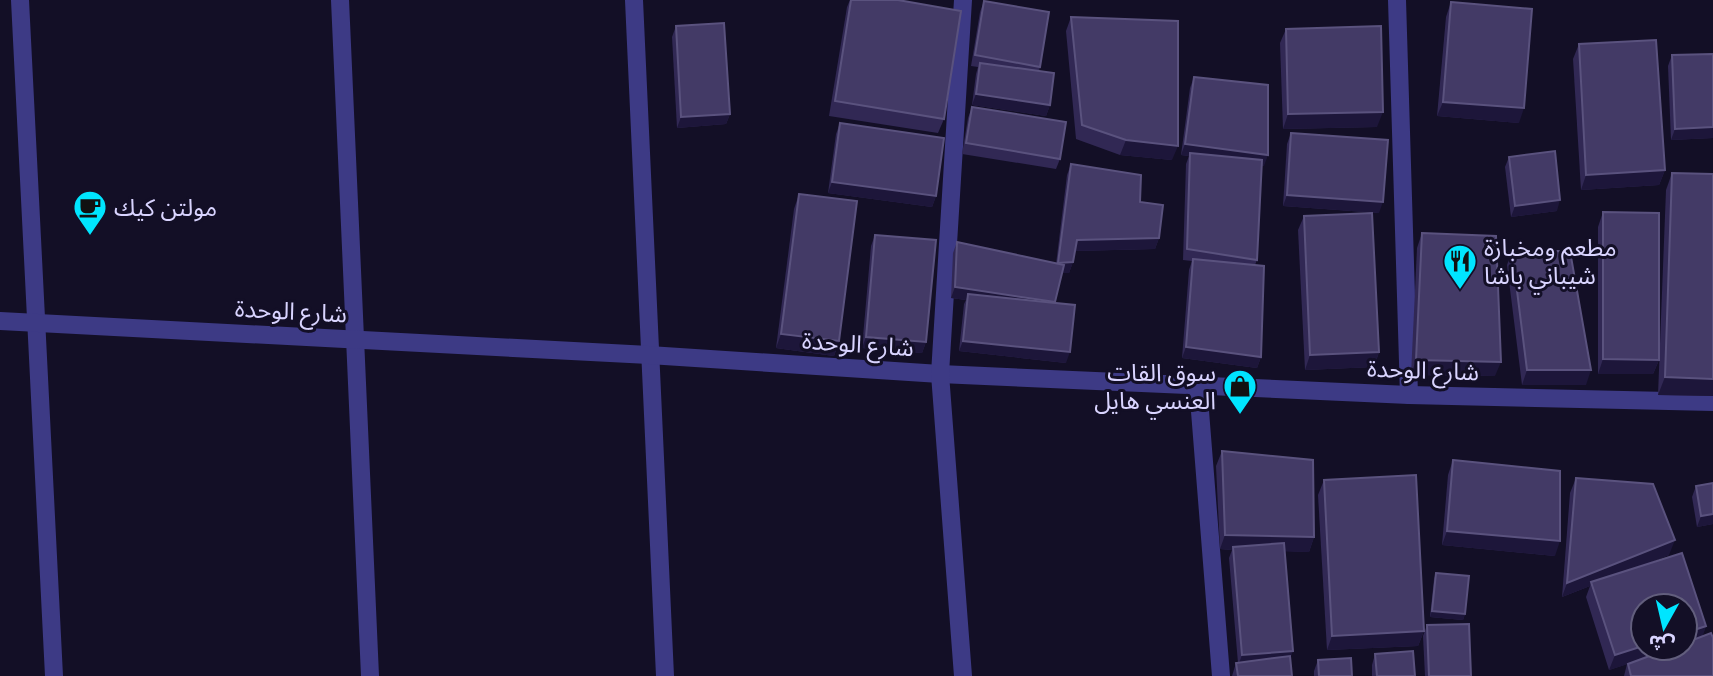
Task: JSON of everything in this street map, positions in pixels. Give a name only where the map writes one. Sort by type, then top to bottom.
[{"type":"street","points":[[20,0],[54,676]]},
{"type":"street","points":[[340,0],[370,676]]},
{"type":"street","points":[[634,0],[665,676]]},
{"type":"street","points":[[963,676],[940,374],[964,0]]},
{"type":"street","points":[[1397,0],[1409,395]]},
{"type":"street","name":"شارع الوحدة","points":[[0,321],[649,355],[940,374],[1409,395],[1713,402]]},
{"type":"street","points":[[1198,386],[1221,676]]},
{"type":"building","points":[[851,0],[898,0],[961,11],[944,119],[835,101]]},
{"type":"building","points":[[984,1],[1049,12],[1040,67],[975,55]]},
{"type":"building","points":[[1451,2],[1532,9],[1524,108],[1443,102]]},
{"type":"building","points":[[1071,17],[1178,21],[1178,146],[1126,140],[1082,125]]},
{"type":"building","points":[[724,23],[730,114],[681,117],[676,26]]},
{"type":"building","points":[[1381,26],[1383,112],[1288,114],[1286,29]]},
{"type":"building","points":[[1656,40],[1665,170],[1586,175],[1579,44]]},
{"type":"building","points":[[1713,54],[1713,127],[1675,129],[1672,55]]},
{"type":"building","points":[[980,63],[1054,73],[1050,105],[976,94]]},
{"type":"building","points":[[1194,77],[1268,85],[1268,155],[1185,144]]},
{"type":"building","points":[[972,107],[1066,122],[1060,159],[966,143]]},
{"type":"building","points":[[840,123],[944,138],[936,196],[832,182]]},
{"type":"building","points":[[1291,133],[1388,140],[1383,202],[1287,195]]},
{"type":"building","points":[[1555,151],[1560,200],[1515,206],[1509,157]]},
{"type":"building","points":[[1190,153],[1262,160],[1257,260],[1187,249]]},
{"type":"building","points":[[1071,164],[1141,175],[1140,202],[1163,205],[1159,238],[1077,240],[1073,262],[1058,263]]},
{"type":"building","points":[[1672,173],[1713,174],[1713,379],[1665,377]]},
{"type":"building","points":[[799,194],[857,201],[839,341],[781,334]]},
{"type":"building","points":[[1603,212],[1659,213],[1659,360],[1603,359]]},
{"type":"building","points":[[1372,213],[1379,352],[1310,355],[1304,216]]},
{"type":"building","points":[[1422,233],[1496,236],[1501,362],[1416,360]]},
{"type":"building","points":[[875,235],[936,240],[926,342],[866,337]]},
{"type":"building","points":[[957,242],[1064,265],[1055,302],[955,287]]},
{"type":"building","points":[[1512,251],[1570,251],[1591,370],[1527,370]]},
{"type":"building","points":[[1193,259],[1264,266],[1261,357],[1186,347]]},
{"type":"building","points":[[968,294],[1075,305],[1070,352],[963,341]]},
{"type":"building","points":[[1222,451],[1313,460],[1314,537],[1225,535]]},
{"type":"building","points":[[1453,460],[1560,471],[1560,541],[1447,531]]},
{"type":"building","points":[[1416,475],[1424,631],[1332,636],[1324,480]]},
{"type":"building","points":[[1576,478],[1653,484],[1675,540],[1567,583]]},
{"type":"building","points":[[1713,483],[1713,514],[1701,516],[1696,486]]},
{"type":"building","points":[[1284,543],[1293,651],[1242,655],[1233,547]]},
{"type":"building","points":[[1682,553],[1695,592],[1629,592],[1629,650],[1615,655],[1591,582]]},
{"type":"building","points":[[1436,573],[1469,576],[1465,614],[1432,611]]},
{"type":"building","points":[[1699,605],[1706,626],[1699,628]]},
{"type":"building","points":[[1469,624],[1471,676],[1429,676],[1427,625]]},
{"type":"building","points":[[1711,633],[1713,638],[1713,676],[1631,676],[1628,664],[1633,662],[1699,662],[1699,638]]},
{"type":"building","points":[[1413,651],[1415,676],[1377,676],[1375,654]]},
{"type":"building","points":[[1290,656],[1292,676],[1238,676],[1236,663]]},
{"type":"building","points":[[1351,658],[1352,676],[1319,676],[1318,660]]},
{"type":"place","name":"مولتن كيك","points":[[90,237]]},
{"type":"place","name":"مطعم ومخبازة شيباني باشا","points":[[1460,291]]},
{"type":"place","name":"سوق القات العنسي هايل","points":[[1240,416]]}]
